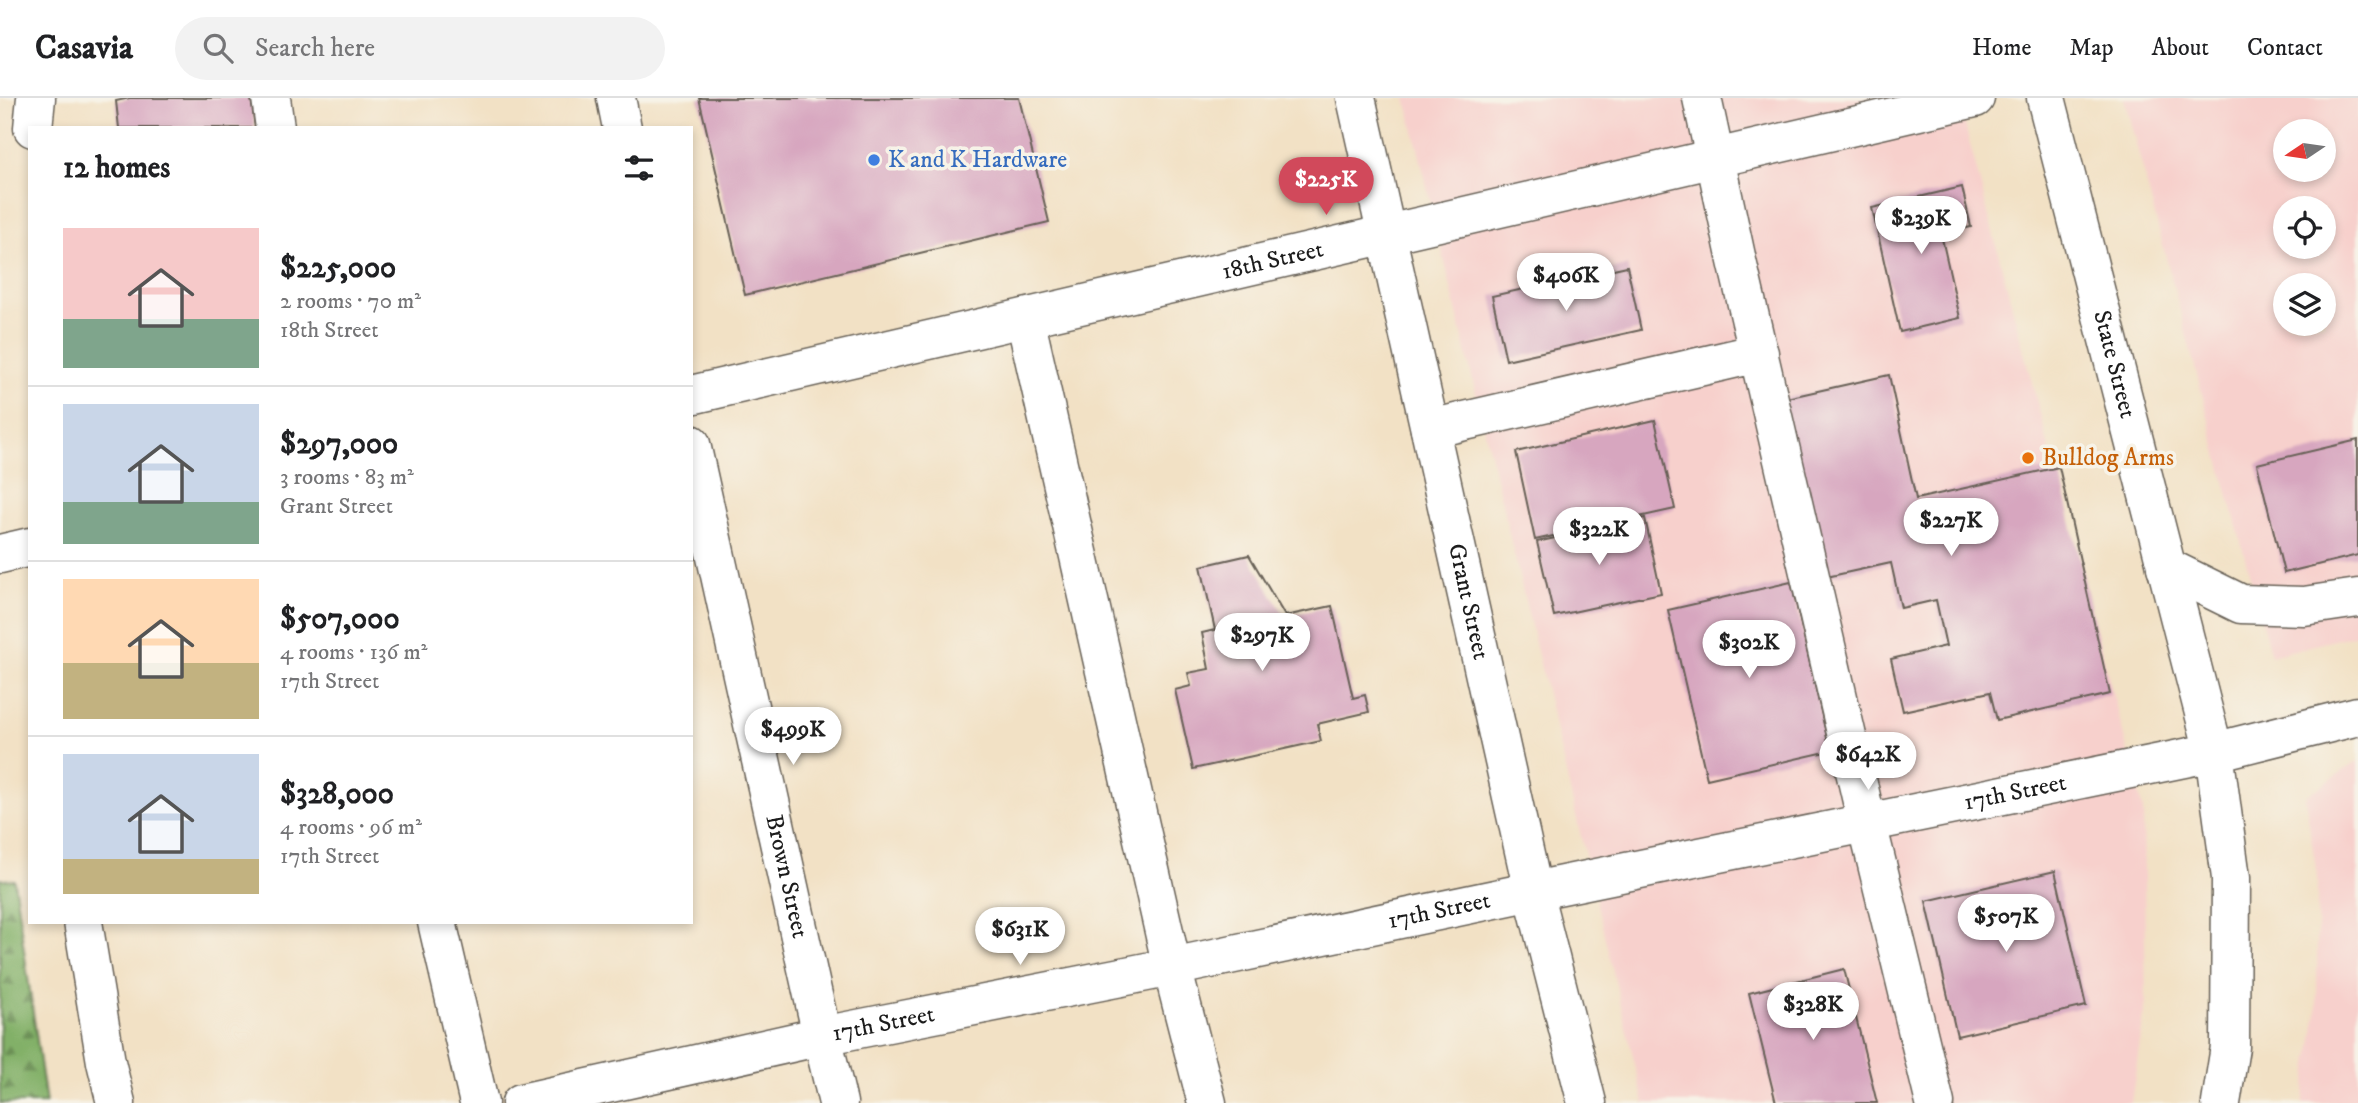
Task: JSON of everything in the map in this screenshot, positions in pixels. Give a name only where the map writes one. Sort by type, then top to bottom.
[{"type":"street","points":[[33,126],[36,98]]},
{"type":"street","points":[[271,98],[275,126]]},
{"type":"street","points":[[615,98],[622,126]]},
{"type":"street","name":"Grant Street","points":[[1356,98],[1533,891],[1587,1103]]},
{"type":"street","points":[[1702,98],[1867,823],[1935,1103]]},
{"type":"street","name":"18th Street","points":[[693,395],[1975,98]]},
{"type":"street","name":"State Street","points":[[2046,98],[2214,752],[2231,878],[2230,1046],[2221,1103]]},
{"type":"street","points":[[1025,318],[1172,967],[1207,1103]]},
{"type":"street","points":[[1430,429],[1759,353]]},
{"type":"street","name":"Brown Street","points":[[693,453],[838,1103]]},
{"type":"street","points":[[0,554],[28,547]]},
{"type":"street","points":[[2166,567],[2241,604],[2304,606],[2358,598]]},
{"type":"street","name":"17th Street","points":[[521,1103],[821,1036],[1172,967],[2214,752],[2358,716]]},
{"type":"street","points":[[83,924],[106,1062],[116,1103]]},
{"type":"street","points":[[437,924],[479,1103]]},
{"type":"shaded area","points":[[1406,98],[1958,98],[2143,810],[2146,1002],[2131,1103],[1644,1103]]},
{"type":"shaded area","points":[[2124,98],[2358,98],[2358,634],[2271,656]]},
{"type":"shaded area","points":[[2358,761],[2358,1103],[2303,1103],[2317,1012],[2317,876],[2305,797]]},
{"type":"green space","points":[[0,879],[14,880],[46,1103],[0,1103]]},
{"type":"building","points":[[130,98],[251,98],[255,126],[119,126],[116,101]]},
{"type":"building","name":"K and K Hardware","points":[[699,98],[1019,98],[1049,222],[745,295]]},
{"type":"building","points":[[1962,187],[1971,227],[1941,234],[1960,318],[1900,332],[1872,208]]},
{"type":"building","points":[[1627,266],[1641,330],[1506,360],[1492,296]]},
{"type":"building","points":[[1889,375],[1916,499],[2059,467],[2110,694],[1997,720],[1990,692],[1903,711],[1891,659],[1946,646],[1936,600],[1901,608],[1891,563],[1822,578],[1782,399]]},
{"type":"building","points":[[1655,420],[1675,509],[1535,540],[1516,452]]},
{"type":"building","points":[[2358,440],[2358,555],[2284,573],[2257,464]]},
{"type":"building","points":[[1645,518],[1661,593],[1554,616],[1537,542]]},
{"type":"building","points":[[1249,555],[1285,616],[1332,606],[1353,698],[1365,695],[1369,712],[1317,724],[1321,741],[1193,769],[1175,690],[1191,686],[1188,673],[1209,669],[1202,633],[1215,630],[1201,566]]},
{"type":"building","points":[[1791,582],[1830,751],[1707,779],[1668,610]]},
{"type":"building","points":[[2055,871],[2086,1006],[1957,1036],[1926,901]]},
{"type":"building","points":[[1844,969],[1877,1103],[1776,1103],[1749,993]]},
{"type":"place","name":"K and K Hardware","points":[[874,160]]},
{"type":"place","name":"Bulldog Arms","points":[[2028,458]]}]
